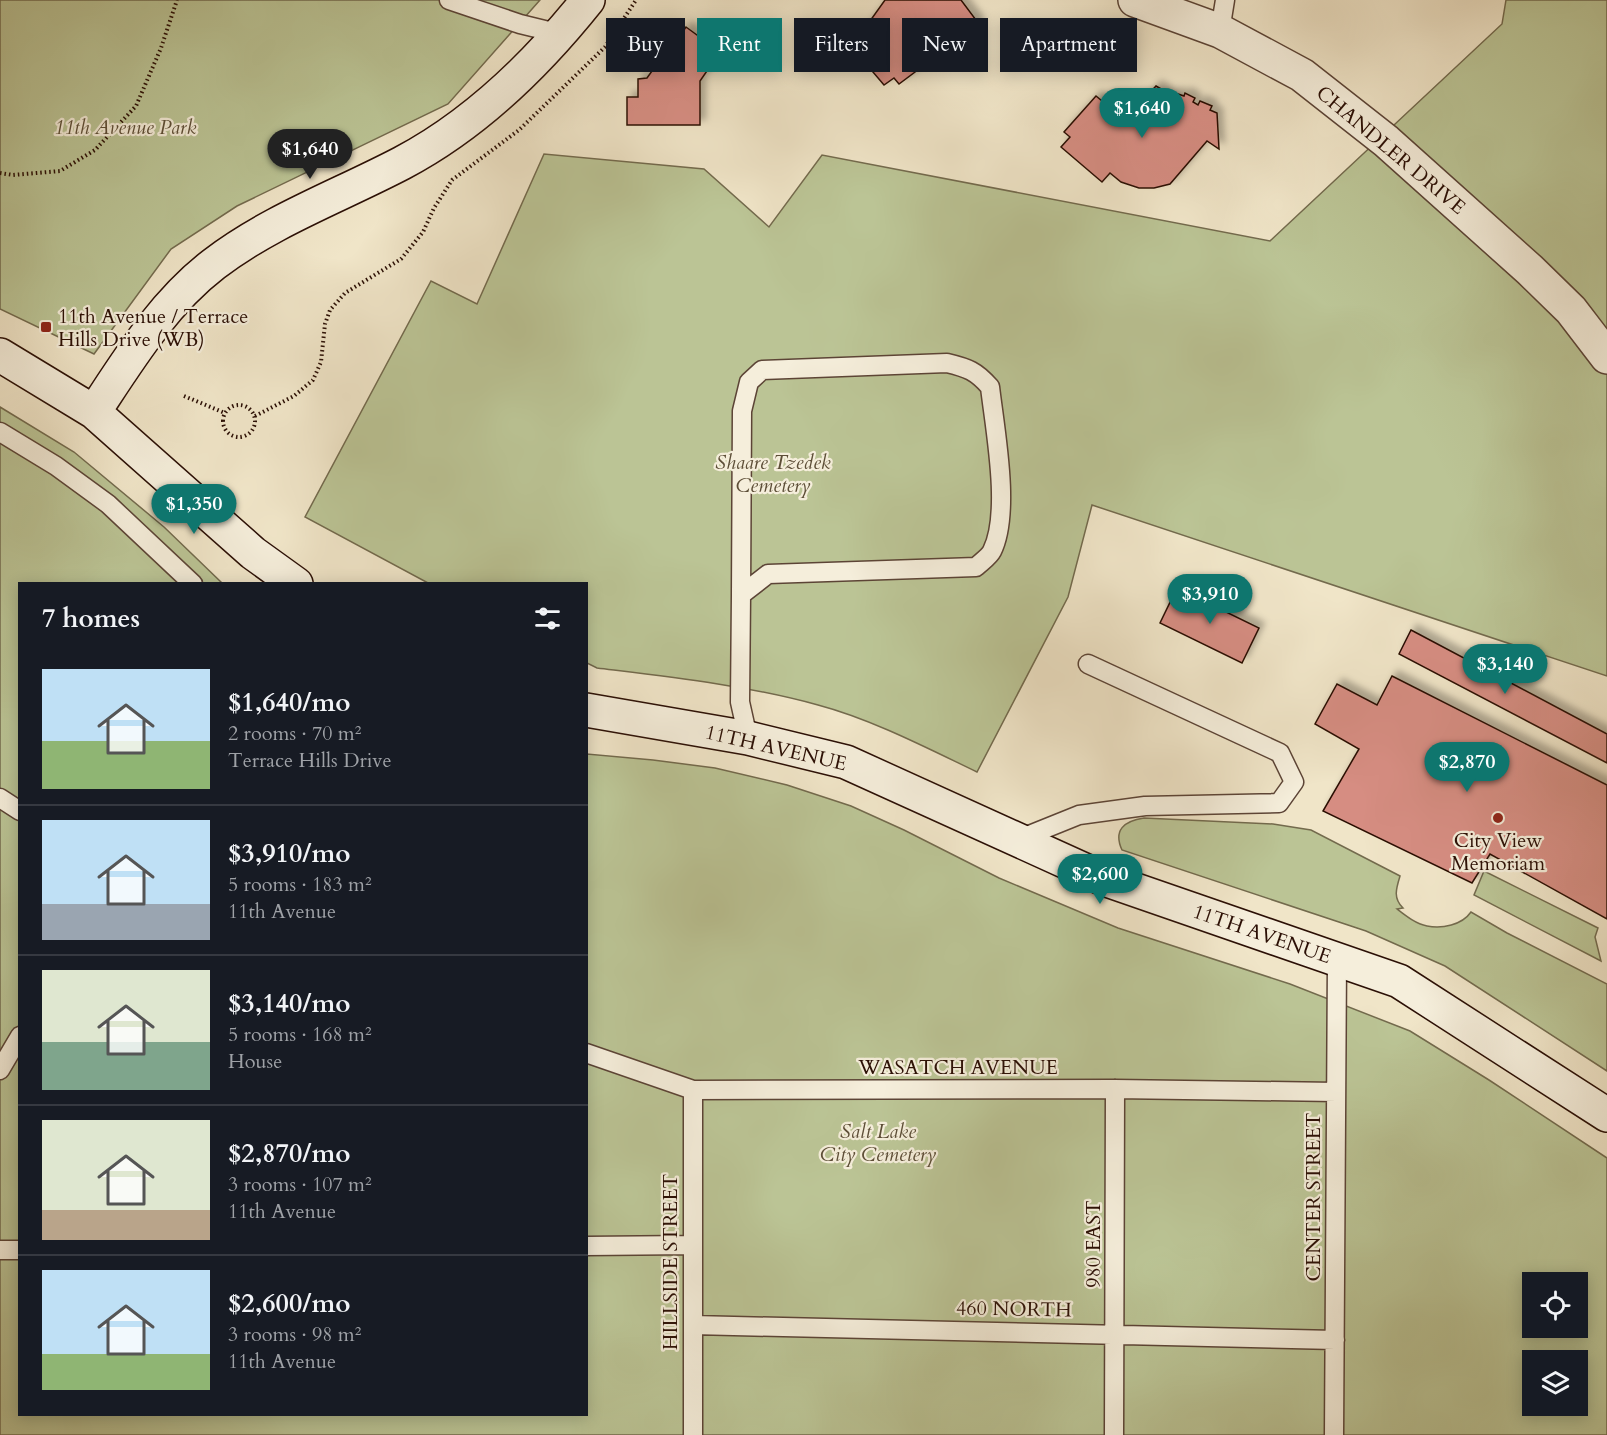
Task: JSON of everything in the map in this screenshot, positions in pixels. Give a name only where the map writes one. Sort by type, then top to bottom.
[{"type":"street","points":[[94,412],[130,357],[162,315],[212,266],[264,232],[403,163],[468,121],[532,66],[588,0]]},
{"type":"street","name":"CHANDLER DRIVE","points":[[1154,3],[1223,16],[1302,75],[1386,141],[1530,270],[1571,310],[1607,357]]},
{"type":"street","points":[[0,355],[94,412],[253,553],[293,582]]},
{"type":"street","name":"11TH AVENUE","points":[[588,710],[748,738],[846,762],[1104,879],[1399,981],[1607,1115]]},
{"type":"lane","points":[[449,0],[520,24],[561,34]]},
{"type":"lane","points":[[741,595],[768,574],[976,567],[991,553],[999,530],[1002,500],[990,387],[979,375],[967,368],[947,363],[762,370],[749,382],[742,411],[740,702],[748,738]]},
{"type":"lane","points":[[0,432],[56,466],[108,504],[191,582]]},
{"type":"lane","points":[[1017,840],[1079,815],[1144,806],[1279,803],[1294,782],[1280,753],[1088,664]]},
{"type":"lane","points":[[0,798],[18,810]]},
{"type":"lane","name":"CENTER STREET","points":[[1334,1435],[1337,960]]},
{"type":"lane","points":[[0,1070],[18,1039]]},
{"type":"lane","name":"WASATCH AVENUE","points":[[588,1054],[693,1090],[1115,1089],[1336,1092]]},
{"type":"lane","name":"980 EAST","points":[[1114,1435],[1115,1089]]},
{"type":"lane","name":"HILLSIDE STREET","points":[[693,1090],[693,1435]]},
{"type":"lane","points":[[588,1246],[693,1245]]},
{"type":"lane","points":[[0,1250],[18,1250]]},
{"type":"lane","name":"460 NORTH","points":[[693,1325],[1335,1340]]},
{"type":"path","points":[[0,173],[13,175],[60,171],[95,150],[136,106],[162,48],[177,0]]},
{"type":"path","points":[[255,416],[294,396],[313,380],[321,362],[325,324],[330,310],[345,292],[401,259],[423,232],[434,208],[452,180],[519,130],[605,47],[636,0]]},
{"type":"path","points":[[184,396],[225,412]]},
{"type":"path","points":[[244,405],[255,416],[256,422],[252,431],[248,435],[237,438],[231,436],[224,428],[225,412],[233,406],[244,405]]},
{"type":"green space","name":"11th Avenue Park","points":[[0,0],[540,0],[448,104],[237,206],[171,249],[94,354],[0,309]]},
{"type":"green space","name":"Shaare Tzedek Cemetery","points":[[1506,0],[1607,0],[1607,676],[1092,505],[1068,597],[977,772],[878,726],[818,705],[736,687],[597,668],[588,664],[588,582],[426,582],[305,517],[431,281],[477,304],[544,154],[704,169],[769,227],[822,155],[1270,241],[1502,24]]},
{"type":"green space","name":"Salt Lake City Cemetery","points":[[0,407],[74,452],[164,527],[221,582],[18,582],[18,1416],[588,1416],[588,754],[715,768],[787,785],[851,806],[999,878],[1118,928],[1290,984],[1410,1031],[1607,1158],[1607,1435],[0,1435]]},
{"type":"green space","points":[[1144,818],[1273,824],[1311,830],[1400,876],[1397,897],[1403,908],[1397,909],[1415,922],[1427,926],[1445,926],[1457,923],[1471,912],[1607,984],[1607,1071],[1445,966],[1366,931],[1122,850],[1119,837],[1122,828],[1131,821]]},
{"type":"green space","points":[[1484,871],[1598,928],[1595,937],[1601,961],[1474,895]]},
{"type":"building","points":[[885,0],[961,0],[974,18],[902,18],[902,72],[915,72],[899,84],[894,78],[884,85],[873,72],[890,72],[890,18],[872,18]]},
{"type":"building","points":[[685,28],[697,35],[697,72],[706,72],[700,81],[700,125],[627,125],[627,97],[638,97],[638,79],[647,78],[651,72],[685,72]]},
{"type":"building","points":[[1156,86],[1173,96],[1175,93],[1184,96],[1185,93],[1195,98],[1193,102],[1198,105],[1200,101],[1212,106],[1210,110],[1217,113],[1219,149],[1207,141],[1170,184],[1154,188],[1139,188],[1121,182],[1110,173],[1102,182],[1061,147],[1070,137],[1064,132],[1096,96],[1125,120]]},
{"type":"building","points":[[1177,588],[1259,628],[1242,663],[1160,623]]},
{"type":"building","points":[[1411,630],[1607,734],[1607,763],[1399,654]]},
{"type":"building","points":[[1392,676],[1607,785],[1607,919],[1490,854],[1472,883],[1323,811],[1359,749],[1315,724],[1337,684],[1377,705]]},
{"type":"place","name":"11th Avenue / Terrace Hills Drive (WB)","points":[[46,327]]},
{"type":"place","name":"City View Memoriam","points":[[1498,818]]}]
